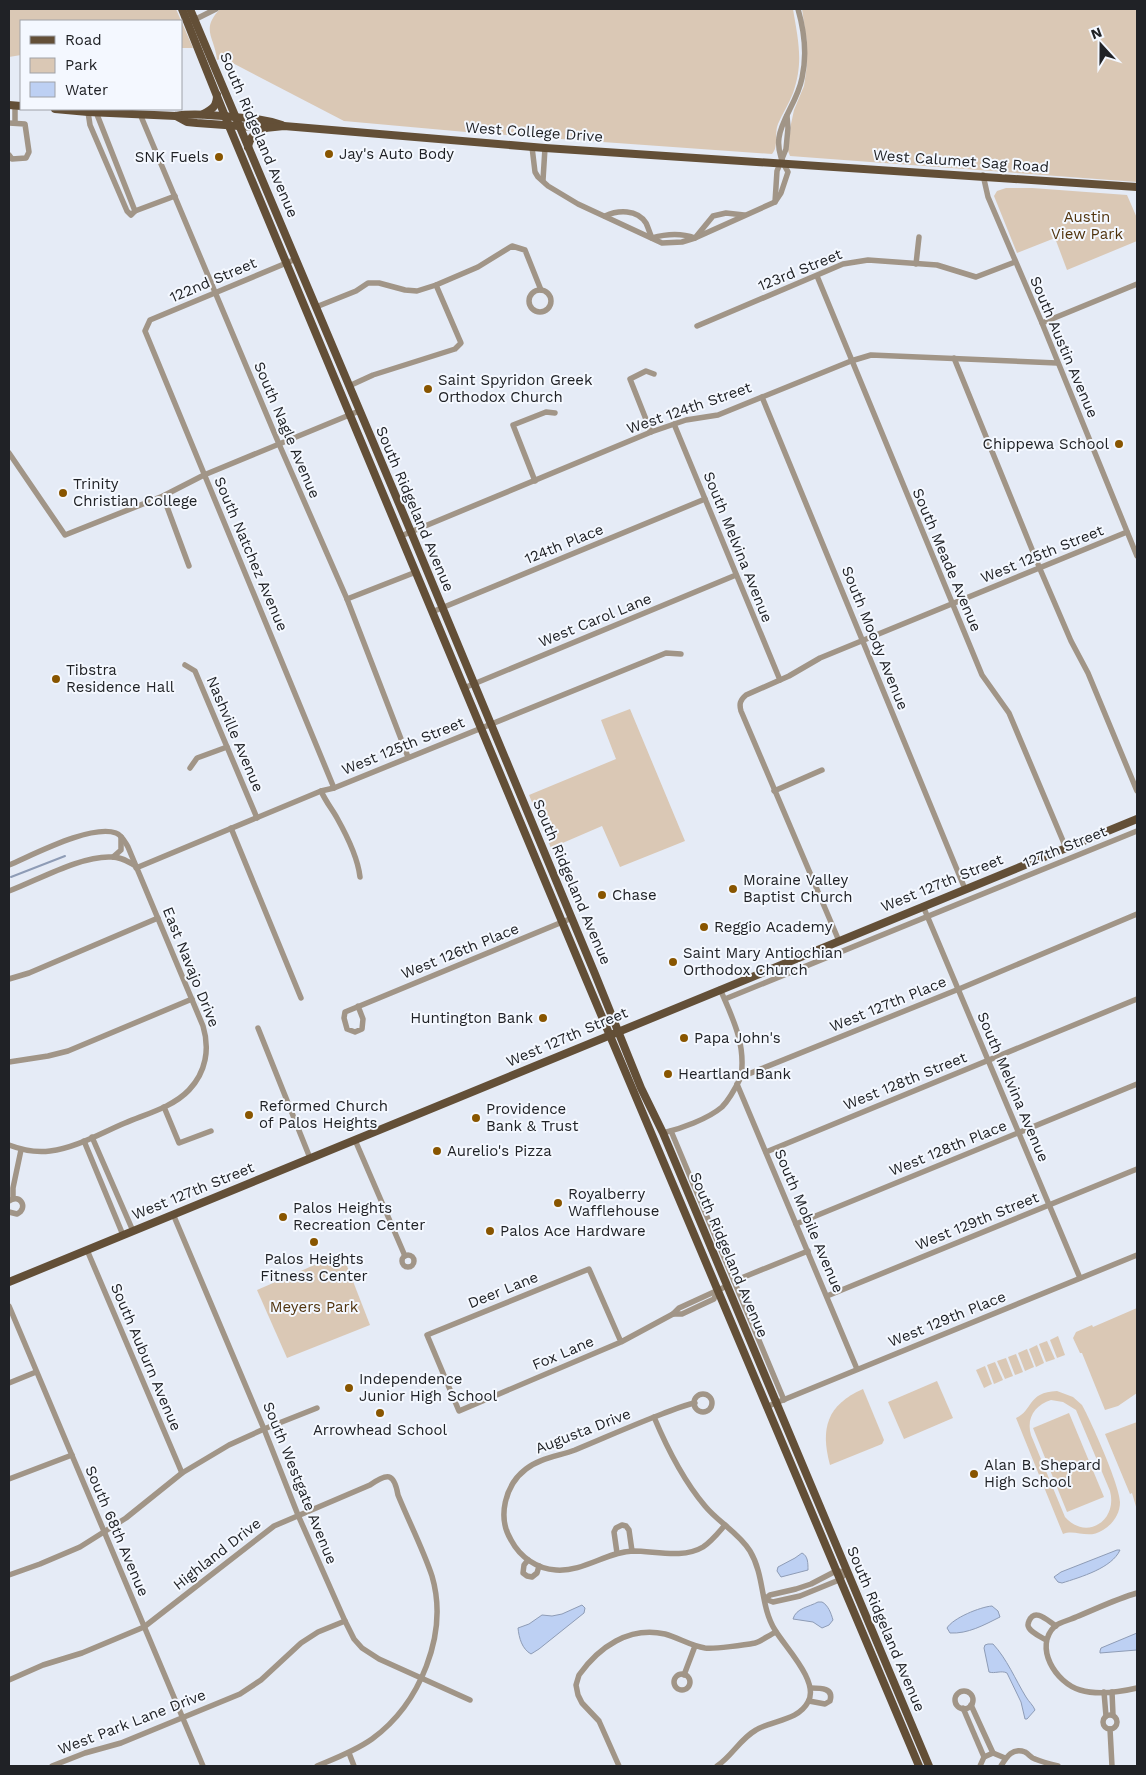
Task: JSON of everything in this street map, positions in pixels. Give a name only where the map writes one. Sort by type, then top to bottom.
[{"type":"main road","name":"South Ridgeland Avenue","points":[[182,9],[191,22],[235,117],[296,259],[491,723],[641,1088],[667,1132],[727,1286],[780,1401],[847,1572],[929,1766]]},
{"type":"main road","name":"South Ridgeland Avenue","points":[[190,9],[191,22],[229,126],[918,1766]]},
{"type":"main road","points":[[202,114],[213,109],[217,102],[216,93]]},
{"type":"main road","name":"West College Drive","points":[[67,110],[176,116],[188,113],[202,114],[267,120],[284,126]]},
{"type":"main road","name":"West College Drive","points":[[176,116],[187,122],[229,126],[265,128],[284,126],[545,148],[782,163]]},
{"type":"main road","points":[[248,148],[250,138],[265,128]]},
{"type":"main road","name":"West Calumet Sag Road","points":[[782,163],[1137,186]]},
{"type":"main road","name":"West 127th Street","points":[[9,1282],[1137,819]]},
{"type":"street","points":[[191,22],[216,9]]},
{"type":"street","points":[[775,202],[777,171],[786,150],[787,115],[802,78],[804,49],[798,9]]},
{"type":"street","points":[[9,154],[12,159],[26,158],[29,152],[25,124],[12,123],[15,106]]},
{"type":"street","points":[[92,112],[135,211]]},
{"type":"street","points":[[92,112],[90,125],[127,211],[131,215],[135,211],[175,196]]},
{"type":"street","name":"South Nagle Avenue","points":[[140,114],[346,599],[408,757]]},
{"type":"street","points":[[532,147],[535,172],[548,186],[578,204],[652,238],[687,235],[695,238],[775,202],[781,193],[788,172],[782,163]]},
{"type":"street","points":[[543,180],[545,148]]},
{"type":"street","name":"South Austin Avenue","points":[[983,175],[988,198],[1014,262],[1042,323],[1137,556]]},
{"type":"street","points":[[114,180],[121,177]]},
{"type":"street","points":[[605,216],[623,211],[635,215],[645,222],[652,238]]},
{"type":"street","points":[[695,238],[712,216],[726,213],[745,215]]},
{"type":"street","points":[[916,264],[919,237]]},
{"type":"street","points":[[316,307],[356,292],[368,283],[379,283],[417,291],[478,267],[512,246],[525,250],[541,290],[548,293],[551,303],[548,309],[538,312],[531,309],[528,302],[534,292],[541,290]]},
{"type":"street","name":"122nd Street","points":[[145,331],[150,320],[296,259]]},
{"type":"street","name":"123rd Street","points":[[697,326],[843,264],[855,261],[868,260],[937,265],[976,277],[1014,262]]},
{"type":"street","name":"South Meade Avenue","points":[[817,276],[982,674],[1009,713],[1066,848]]},
{"type":"street","points":[[1042,323],[1137,284]]},
{"type":"street","points":[[349,386],[373,375],[455,349],[461,343],[436,285]]},
{"type":"street","name":"South Natchez Avenue","points":[[145,331],[334,788]]},
{"type":"street","name":"West 124th Street","points":[[400,536],[651,432],[686,420],[718,415],[851,361],[871,355],[1057,363]]},
{"type":"street","points":[[954,358],[1040,569],[1071,641],[1088,673],[1137,792]]},
{"type":"street","points":[[651,432],[630,378],[646,371],[654,374]]},
{"type":"street","name":"South Moody Avenue","points":[[762,397],[965,889]]},
{"type":"street","points":[[9,453],[65,535],[163,496],[204,475],[360,411]]},
{"type":"street","points":[[535,481],[513,425],[546,412],[555,413]]},
{"type":"street","name":"South Melvina Avenue","points":[[674,424],[780,680]]},
{"type":"street","points":[[163,496],[189,566]]},
{"type":"street","name":"124th Place","points":[[432,612],[705,499]]},
{"type":"street","name":"West 125th Street","points":[[774,791],[741,711],[740,702],[746,695],[780,680],[820,658],[1127,532]]},
{"type":"street","points":[[346,599],[416,572]]},
{"type":"street","name":"West Carol Lane","points":[[464,688],[736,575]]},
{"type":"street","name":"West 125th Street","points":[[135,866],[334,788],[480,727],[666,653],[680,654]]},
{"type":"street","name":"Nashville Avenue","points":[[185,665],[195,671],[257,818]]},
{"type":"street","points":[[190,768],[197,758],[227,747]]},
{"type":"street","points":[[822,770],[774,791],[839,941]]},
{"type":"street","points":[[321,792],[338,820],[359,868],[360,877]]},
{"type":"street","points":[[231,828],[301,998]]},
{"type":"street","points":[[9,865],[73,838],[93,832],[108,831],[116,833],[121,837],[121,850],[114,857]]},
{"type":"street","name":"127th Street","points":[[725,999],[1137,831]]},
{"type":"street","name":"East Navajo Drive","points":[[21,1150],[49,1151],[63,1148],[164,1107],[188,1091],[198,1078],[206,1061],[205,1033],[128,847],[121,837]]},
{"type":"street","points":[[9,890],[86,860],[114,857],[135,866]]},
{"type":"street","name":"South Melvina Avenue","points":[[924,906],[1080,1278]]},
{"type":"street","name":"West 127th Place","points":[[741,1077],[1137,914]]},
{"type":"street","points":[[9,978],[30,973],[158,918]]},
{"type":"street","name":"West 126th Place","points":[[358,1006],[572,918]]},
{"type":"street","points":[[720,989],[738,1031],[743,1058],[741,1077],[722,1107],[702,1118],[667,1132],[734,1281],[780,1401]]},
{"type":"street","points":[[9,1062],[68,1051],[192,999]]},
{"type":"street","name":"West 128th Street","points":[[766,1152],[1137,999]]},
{"type":"street","points":[[358,1006],[364,1019],[362,1029],[355,1032],[347,1029],[344,1018],[346,1012],[358,1006]]},
{"type":"street","points":[[258,1028],[310,1158]]},
{"type":"street","name":"South Mobile Avenue","points":[[737,1084],[857,1368]]},
{"type":"street","name":"West 128th Place","points":[[796,1224],[1137,1084]]},
{"type":"street","points":[[164,1107],[179,1143],[211,1131]]},
{"type":"street","points":[[92,1137],[133,1231]]},
{"type":"street","points":[[355,1140],[405,1256]]},
{"type":"street","points":[[84,1141],[123,1235]]},
{"type":"street","points":[[9,1145],[21,1150],[11,1200],[18,1199],[22,1202],[22,1209],[17,1214],[9,1212]]},
{"type":"street","name":"West 129th Street","points":[[827,1296],[1137,1169]]},
{"type":"street","name":"South Westgate Avenue","points":[[174,1214],[298,1515],[344,1621],[362,1648],[379,1658],[470,1700]]},
{"type":"street","name":"South Auburn Avenue","points":[[87,1250],[182,1473]]},
{"type":"street","points":[[734,1281],[808,1251]]},
{"type":"street","name":"West 129th Place","points":[[766,1407],[857,1368],[1137,1255]]},
{"type":"street","name":"Deer Lane","points":[[460,1411],[427,1335],[589,1269],[621,1342]]},
{"type":"street","points":[[717,1290],[727,1286]]},
{"type":"street","name":"Fox Lane","points":[[460,1411],[621,1342],[673,1314],[682,1314],[714,1300],[717,1290]]},
{"type":"street","name":"South 68th Avenue","points":[[9,1306],[203,1766]]},
{"type":"street","points":[[9,1383],[36,1372]]},
{"type":"street","name":"Augusta Drive","points":[[695,1403],[531,1465],[519,1476],[508,1492],[504,1519],[515,1548],[528,1560],[539,1566],[554,1570],[566,1570],[591,1564],[617,1553],[632,1551],[685,1553],[694,1551],[711,1541],[725,1525]]},
{"type":"street","points":[[9,1574],[62,1554],[104,1533],[126,1518],[182,1473],[229,1445],[317,1408]]},
{"type":"street","points":[[654,1417],[674,1459],[704,1505],[745,1544],[753,1556],[759,1569],[768,1618],[807,1676],[811,1688],[809,1701],[801,1712],[753,1731],[728,1758],[717,1766]]},
{"type":"street","points":[[9,1479],[72,1455]]},
{"type":"street","name":"Highland Drive","points":[[9,1680],[43,1665],[82,1653],[144,1626],[274,1526],[370,1485],[381,1477],[388,1476],[393,1478],[395,1482],[398,1495],[432,1577],[436,1606],[435,1631],[422,1678]]},
{"type":"street","points":[[617,1553],[614,1532],[616,1528],[622,1525],[626,1526],[629,1530],[632,1551]]},
{"type":"street","points":[[528,1560],[523,1569],[523,1573],[527,1576],[532,1577],[539,1566]]},
{"type":"street","points":[[765,1599],[770,1595],[804,1586],[836,1572],[847,1572]]},
{"type":"street","points":[[765,1599],[773,1602],[800,1596],[839,1580],[847,1572]]},
{"type":"street","points":[[1137,1593],[1056,1626],[1046,1640],[1047,1655],[1053,1668],[1062,1679],[1080,1690],[1112,1692],[1137,1688]]},
{"type":"street","points":[[1046,1640],[1030,1630],[1028,1624],[1030,1618],[1034,1615],[1041,1615],[1056,1626]]},
{"type":"street","name":"West Park Lane Drive","points":[[52,1766],[85,1753],[121,1743],[240,1694],[261,1680],[301,1643],[318,1632],[344,1621]]},
{"type":"street","points":[[619,1766],[599,1721],[582,1703],[576,1685],[579,1675],[605,1647],[632,1635],[654,1633],[666,1635],[695,1646],[708,1648],[756,1643],[776,1632]]},
{"type":"street","points":[[684,1675],[695,1646]]},
{"type":"street","points":[[317,1766],[349,1753],[373,1738],[401,1711],[422,1678]]},
{"type":"street","points":[[809,1701],[824,1704],[830,1701],[831,1696],[830,1691],[824,1688],[811,1688]]},
{"type":"street","points":[[980,1766],[984,1757],[963,1708],[958,1706],[955,1701],[956,1695],[960,1692],[966,1691],[971,1694],[973,1699],[971,1705],[994,1754]]},
{"type":"street","points":[[1104,1692],[1106,1716],[1102,1724],[1105,1728],[1110,1729],[1114,1728],[1117,1724],[1117,1719],[1113,1715],[1112,1692]]},
{"type":"street","points":[[963,1708],[971,1705]]},
{"type":"street","points":[[1106,1716],[1113,1715]]},
{"type":"street","points":[[1110,1729],[1112,1766]]},
{"type":"street","points":[[1001,1766],[1005,1758],[1010,1753],[1016,1751],[1025,1752],[1034,1759],[1058,1766]]},
{"type":"street","points":[[349,1753],[354,1766]]},
{"type":"street","points":[[984,1757],[994,1754],[1005,1758]]},
{"type":"green space","points":[[9,9],[176,9],[181,20],[20,20],[20,55],[9,57]]},
{"type":"green space","points":[[220,9],[793,9],[799,61],[793,93],[778,124],[775,148],[772,154],[477,133],[344,121],[223,58],[217,60],[210,28],[214,16]]},
{"type":"green space","points":[[802,9],[1137,9],[1137,182],[790,156],[788,151],[791,124],[794,110],[804,86],[807,65],[807,43]]},
{"type":"green space","points":[[182,23],[193,48],[182,48]]},
{"type":"green space","name":"Austin View Park","points":[[1006,188],[1032,188],[1127,195],[1137,218],[1137,241],[1067,270],[1055,238],[1017,253],[994,196],[997,191]]},
{"type":"green space","points":[[630,709],[685,841],[620,867],[602,826],[551,848],[529,795],[616,759],[601,720]]},
{"type":"green space","name":"Meyers Park","points":[[342,1253],[370,1325],[287,1358],[257,1290]]},
{"type":"green space","points":[[1137,1308],[1137,1393],[1118,1406],[1105,1410],[1082,1353],[1080,1353],[1073,1338],[1076,1332],[1092,1325],[1093,1327]]},
{"type":"green space","points":[[1058,1336],[1065,1355],[1057,1358],[1050,1340]]},
{"type":"green space","points":[[1047,1341],[1055,1359],[1046,1362],[1039,1344]]},
{"type":"green space","points":[[1037,1345],[1044,1363],[1036,1367],[1029,1349]]},
{"type":"green space","points":[[1027,1349],[1034,1367],[1025,1371],[1018,1353]]},
{"type":"green space","points":[[1016,1354],[1023,1372],[1015,1375],[1008,1357]]},
{"type":"green space","points":[[1006,1358],[1013,1376],[1005,1379],[997,1361]]},
{"type":"green space","points":[[995,1362],[1003,1380],[994,1384],[987,1365]]},
{"type":"green space","points":[[985,1366],[992,1384],[984,1388],[976,1370]]},
{"type":"green space","points":[[937,1381],[953,1418],[904,1439],[888,1402]]},
{"type":"green space","points":[[863,1389],[884,1440],[882,1444],[830,1465],[826,1440],[829,1419],[841,1402]]},
{"type":"green space","points":[[1057,1391],[1073,1397],[1082,1405],[1110,1468],[1119,1494],[1119,1511],[1110,1525],[1098,1533],[1063,1534],[1016,1418],[1025,1411],[1035,1398],[1047,1392]],"holes":[[[1051,1400],[1063,1402],[1076,1410],[1110,1491],[1111,1502],[1105,1519],[1091,1527],[1073,1524],[1065,1517],[1031,1435],[1030,1423],[1036,1409]]]},
{"type":"green space","points":[[1069,1413],[1104,1497],[1067,1512],[1033,1428]]},
{"type":"green space","points":[[1137,1422],[1137,1510],[1132,1493],[1130,1494],[1105,1434]]},
{"type":"water","points":[[1120,1550],[1110,1562],[1087,1575],[1062,1583],[1058,1582],[1054,1577],[1061,1572]]},
{"type":"water","points":[[802,1553],[807,1558],[808,1570],[781,1577],[777,1571],[778,1567]]},
{"type":"water","points":[[818,1602],[824,1603],[828,1607],[833,1620],[829,1625],[822,1628],[813,1622],[793,1619],[797,1612]]},
{"type":"water","points":[[582,1605],[585,1608],[584,1613],[539,1649],[531,1654],[525,1649],[520,1639],[518,1628],[529,1624],[542,1615],[562,1614]]},
{"type":"water","points":[[992,1606],[998,1611],[1000,1617],[963,1632],[950,1633],[947,1628],[955,1620],[967,1614]]},
{"type":"water","points":[[1137,1633],[1137,1650],[1100,1653],[1101,1648]]},
{"type":"water","points":[[988,1644],[993,1644],[1003,1656],[1034,1708],[1035,1710],[1027,1719],[1025,1719],[1021,1702],[1007,1673],[989,1672],[984,1648]]},
{"type":"waterway","points":[[11,877],[65,856]]},
{"type":"place","name":"Jay's Auto Body","points":[[329,154]]},
{"type":"place","name":"SNK Fuels","points":[[219,157]]},
{"type":"place","name":"Saint Spyridon Greek Orthodox Church","points":[[428,389]]},
{"type":"place","name":"Chippewa School","points":[[1119,444]]},
{"type":"place","name":"Trinity Christian College","points":[[63,493]]},
{"type":"place","name":"Tibstra Residence Hall","points":[[56,679]]},
{"type":"place","name":"Moraine Valley Baptist Church","points":[[733,889]]},
{"type":"place","name":"Chase","points":[[602,895]]},
{"type":"place","name":"Reggio Academy","points":[[704,927]]},
{"type":"place","name":"Saint Mary Antiochian Orthodox Church","points":[[673,962]]},
{"type":"place","name":"Huntington Bank","points":[[543,1018]]},
{"type":"place","name":"Papa John's","points":[[684,1038]]},
{"type":"place","name":"Heartland Bank","points":[[668,1074]]},
{"type":"place","name":"Reformed Church of Palos Heights","points":[[249,1115]]},
{"type":"place","name":"Providence Bank & Trust","points":[[476,1118]]},
{"type":"place","name":"Aurelio's Pizza","points":[[437,1151]]},
{"type":"place","name":"Royalberry Wafflehouse","points":[[558,1203]]},
{"type":"place","name":"Palos Heights Recreation Center","points":[[283,1217]]},
{"type":"place","name":"Palos Ace Hardware","points":[[490,1231]]},
{"type":"place","name":"Palos Heights Fitness Center","points":[[314,1242]]},
{"type":"place","name":"Independence Junior High School","points":[[349,1388]]},
{"type":"place","name":"Arrowhead School","points":[[380,1413]]},
{"type":"place","name":"Alan B. Shepard High School","points":[[974,1474]]}]
